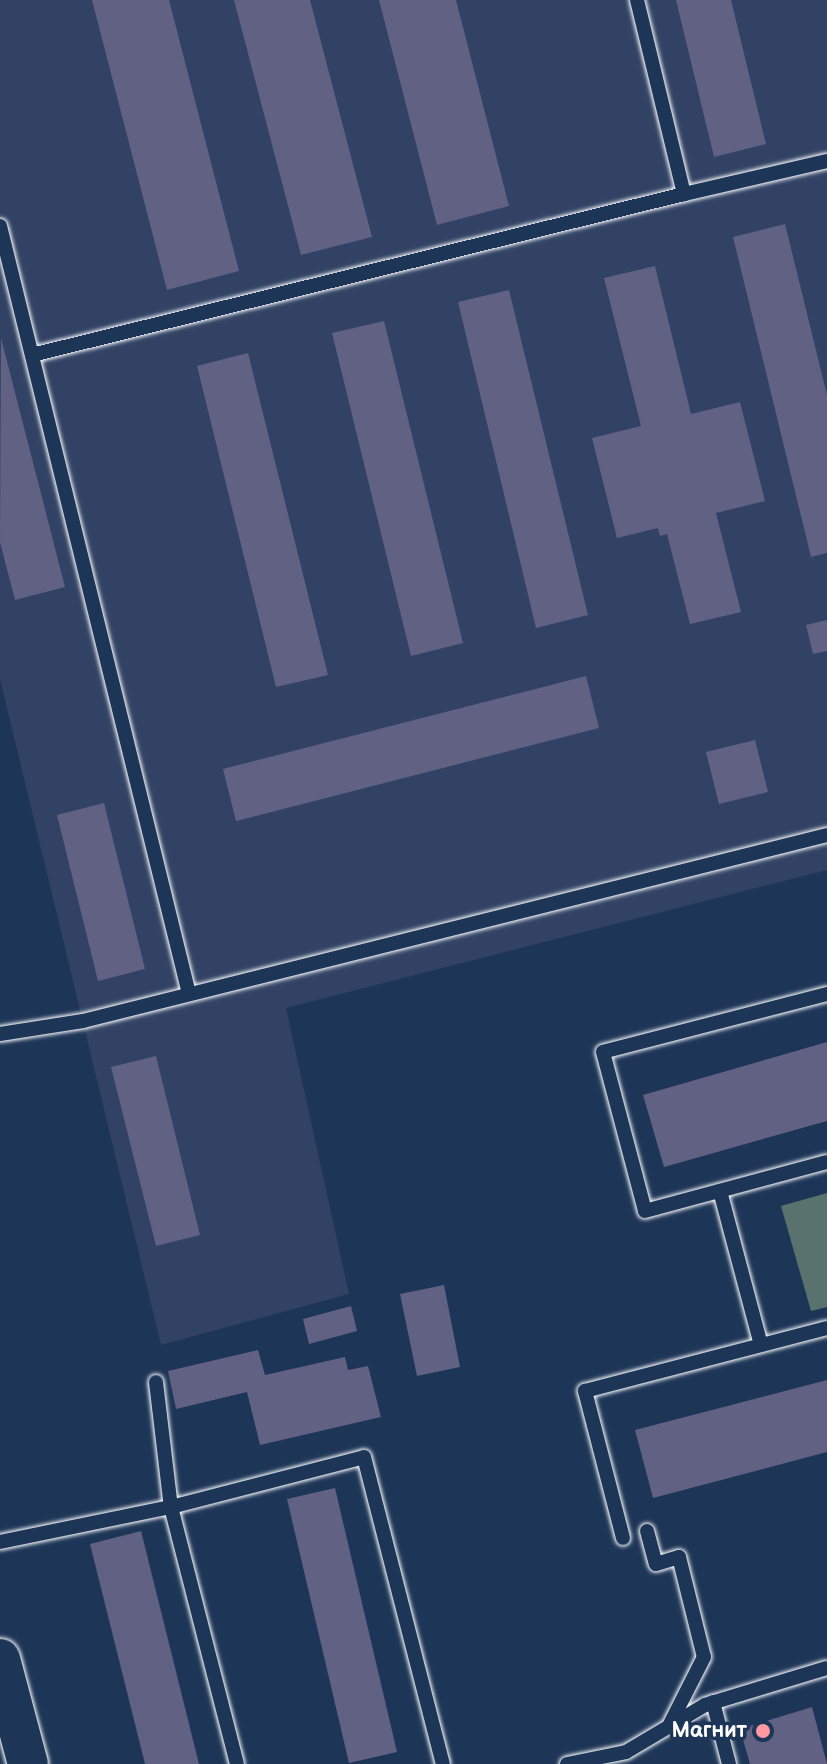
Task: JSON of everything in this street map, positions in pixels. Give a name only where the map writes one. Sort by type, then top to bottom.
[{"type":"street","points":[[5,1674],[28,1764]]},
{"type":"lane","points":[[637,0],[684,194]]},
{"type":"lane","points":[[32,355],[827,161]]},
{"type":"lane","points":[[0,226],[189,994]]},
{"type":"lane","points":[[0,1034],[83,1021],[827,835]]},
{"type":"lane","points":[[827,994],[603,1052],[645,1211],[827,1162]]},
{"type":"lane","points":[[720,1191],[761,1345]]},
{"type":"lane","points":[[623,1538],[585,1391],[827,1328]]},
{"type":"lane","points":[[156,1382],[171,1507],[237,1764]]},
{"type":"lane","points":[[0,1542],[171,1507],[364,1457],[443,1764]]},
{"type":"lane","points":[[647,1531],[656,1564],[679,1557],[704,1657],[669,1726]]},
{"type":"lane","points":[[567,1764],[626,1752],[713,1702],[827,1668]]},
{"type":"lane","points":[[713,1702],[729,1764]]},
{"type":"shaded area","points":[[0,0],[827,0],[827,870],[286,1008],[349,1294],[161,1345],[0,679]]},
{"type":"green space","points":[[827,1193],[827,1307],[811,1311],[781,1206]]},
{"type":"building","points":[[92,0],[169,0],[239,271],[167,290]]},
{"type":"building","points":[[234,0],[310,0],[372,237],[301,255]]},
{"type":"building","points":[[379,0],[456,0],[509,206],[437,225]]},
{"type":"building","points":[[676,0],[731,0],[766,144],[714,157]]},
{"type":"building","points":[[785,224],[827,395],[827,553],[811,557],[733,237]]},
{"type":"building","points":[[655,266],[691,414],[740,402],[765,501],[716,513],[741,612],[690,624],[667,534],[660,536],[658,528],[617,538],[592,438],[641,426],[604,278]]},
{"type":"building","points":[[509,290],[588,615],[536,628],[458,302]]},
{"type":"building","points":[[384,321],[463,643],[411,656],[332,333]]},
{"type":"building","points":[[1,338],[65,587],[15,600],[0,542]]},
{"type":"building","points":[[248,353],[328,675],[276,687],[197,366]]},
{"type":"building","points":[[827,620],[827,651],[813,654],[806,625]]},
{"type":"building","points":[[586,676],[599,728],[236,821],[223,769]]},
{"type":"building","points":[[755,740],[768,792],[719,804],[706,752]]},
{"type":"building","points":[[104,803],[145,969],[98,981],[57,815]]},
{"type":"building","points":[[827,1042],[827,1121],[664,1167],[643,1095]]},
{"type":"building","points":[[156,1056],[200,1235],[156,1246],[111,1067]]},
{"type":"building","points":[[444,1285],[460,1367],[417,1376],[400,1294]]},
{"type":"building","points":[[351,1306],[357,1331],[309,1344],[303,1319]]},
{"type":"building","points":[[258,1350],[265,1375],[345,1357],[348,1370],[368,1366],[381,1417],[260,1445],[247,1392],[176,1409],[168,1371]]},
{"type":"building","points":[[827,1380],[827,1452],[653,1498],[635,1430]]},
{"type":"building","points":[[335,1488],[397,1752],[349,1763],[287,1499]]},
{"type":"building","points":[[141,1531],[199,1764],[145,1764],[90,1544]]},
{"type":"building","points":[[812,1707],[827,1764],[750,1764],[740,1729]]},
{"type":"place","name":"Магнит","points":[[763,1731]]}]
